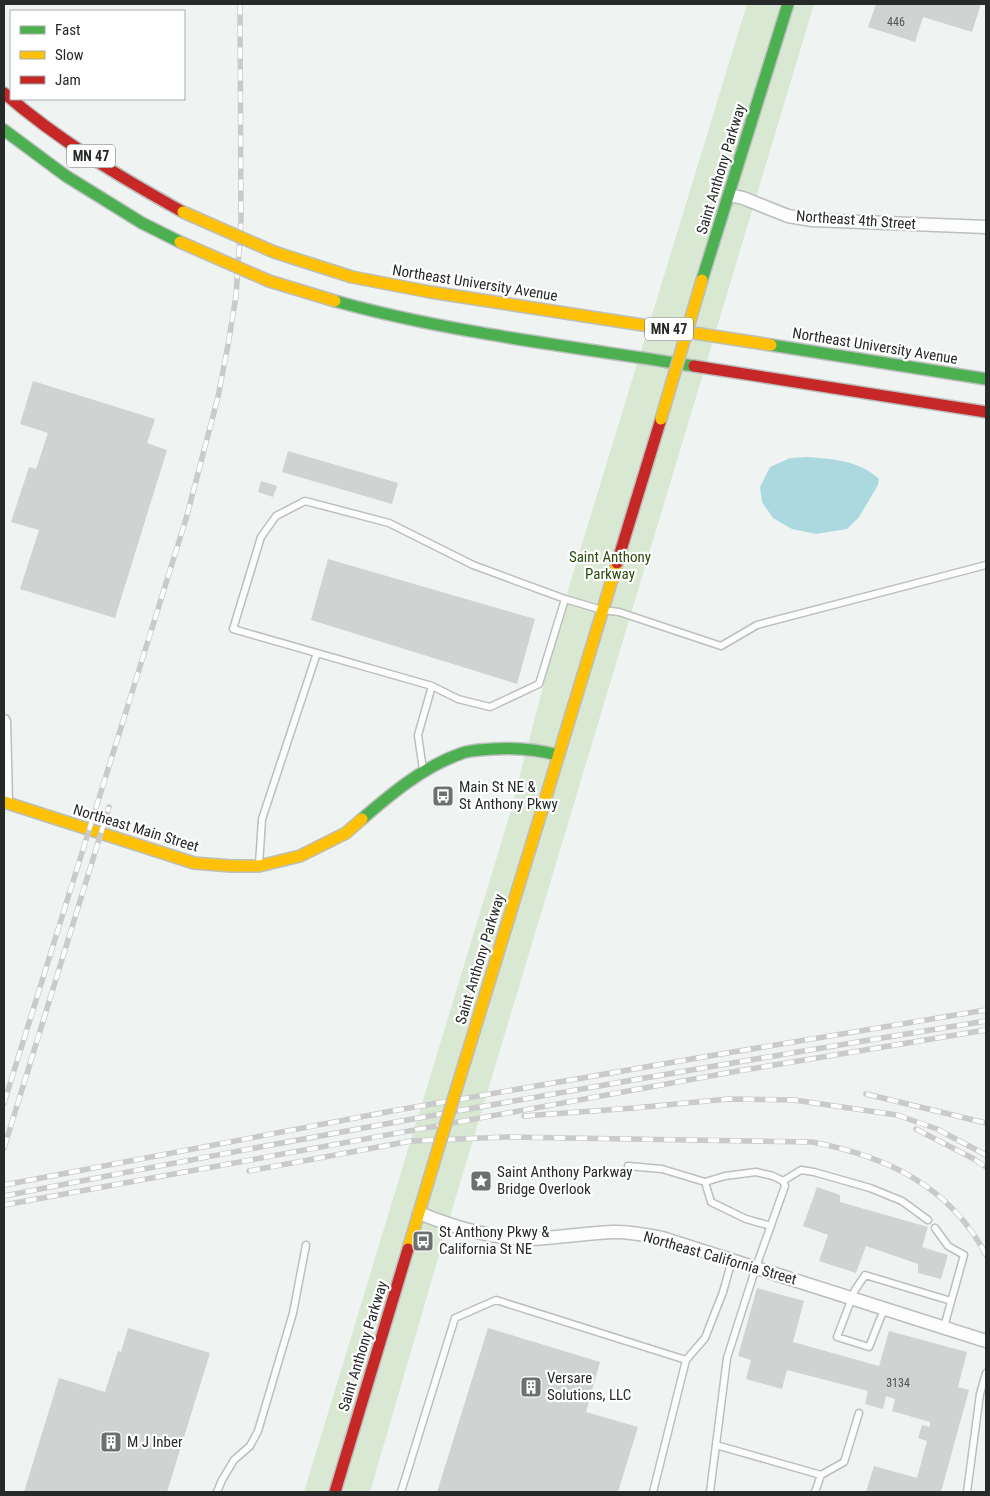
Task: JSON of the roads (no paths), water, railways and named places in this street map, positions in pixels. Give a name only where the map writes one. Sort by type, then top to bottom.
[{"type":"street","name":"Saint Anthony Parkway","points":[[335,1492],[702,280],[788,4]]},
{"type":"street","name":"Northeast University Avenue","points":[[12,100],[30,116],[126,180],[183,212],[274,252],[352,277],[430,292],[986,378]]},
{"type":"street","name":"MN 47","points":[[4,130],[66,176],[142,223],[180,242],[270,281],[335,301],[375,312],[457,328],[986,412]]},
{"type":"street","name":"Northeast 4th Street","points":[[729,195],[743,198],[788,216],[812,220],[986,227]]},
{"type":"street","points":[[4,721],[5,802]]},
{"type":"street","name":"Northeast Main Street","points":[[5,802],[194,863],[259,866],[300,856],[346,833],[390,795],[423,772],[461,753],[503,747],[544,751],[558,755]]},
{"type":"street","name":"Northeast California Street","points":[[419,1213],[480,1232],[531,1239],[614,1232],[662,1238],[986,1341]]},
{"type":"lane","points":[[565,599],[539,684],[490,708],[458,699],[432,686],[233,629],[261,537],[276,516],[305,501],[389,523],[473,565],[565,599],[602,610],[619,612],[721,646],[757,625],[986,565]]},
{"type":"lane","points":[[259,866],[262,819],[317,653]]},
{"type":"lane","points":[[423,772],[418,735],[432,686]]},
{"type":"lane","points":[[628,1166],[662,1169],[705,1182],[725,1176],[756,1172],[783,1180],[785,1186],[756,1267],[727,1358],[710,1492]]},
{"type":"lane","points":[[783,1180],[801,1170],[814,1172],[870,1188],[902,1201],[928,1220]]},
{"type":"lane","points":[[705,1182],[711,1202],[746,1219],[771,1226]]},
{"type":"lane","points":[[935,1228],[948,1246],[964,1254],[944,1327]]},
{"type":"lane","points":[[218,1492],[222,1480],[234,1460],[250,1446],[258,1431],[292,1313],[306,1245]]},
{"type":"lane","points":[[653,1492],[686,1360],[706,1338],[723,1292],[732,1260]]},
{"type":"lane","points":[[884,1308],[869,1347],[837,1337],[852,1298],[865,1274],[951,1301]]},
{"type":"lane","points":[[401,1492],[455,1318],[496,1300],[686,1360]]},
{"type":"lane","points":[[967,1492],[980,1394],[986,1373]]},
{"type":"lane","points":[[815,1492],[821,1475],[844,1462],[859,1413]]},
{"type":"lane","points":[[716,1445],[821,1475]]},
{"type":"water","points":[[807,457],[854,464],[879,479],[878,485],[859,517],[847,529],[816,534],[792,529],[773,518],[762,502],[760,487],[770,467],[790,458]]},
{"type":"railway","points":[[4,1103],[186,519],[218,397],[236,296],[241,220],[240,4]]},
{"type":"railway","points":[[4,1148],[109,807]]},
{"type":"railway","points":[[4,1185],[392,1111],[986,1010]]},
{"type":"railway","points":[[4,1196],[494,1104],[986,1021]]},
{"type":"railway","points":[[4,1205],[732,1072],[986,1030]]},
{"type":"railway","points":[[866,1094],[986,1123]]},
{"type":"railway","points":[[524,1116],[728,1099],[794,1100],[897,1115],[937,1129],[986,1155]]},
{"type":"railway","points":[[916,1129],[986,1167]]},
{"type":"railway","points":[[249,1171],[411,1141],[507,1137],[812,1142],[865,1156],[913,1178],[935,1193],[954,1210],[971,1231],[986,1255]]},
{"type":"place","name":"Main St NE & St Anthony Pkwy","points":[[443,796]]},
{"type":"place","name":"Saint Anthony Parkway Bridge Overlook","points":[[481,1181]]},
{"type":"place","name":"St Anthony Pkwy & California St NE","points":[[423,1241]]},
{"type":"place","name":"Versare Solutions, LLC","points":[[531,1387]]},
{"type":"place","name":"M J Inber","points":[[111,1442]]}]
